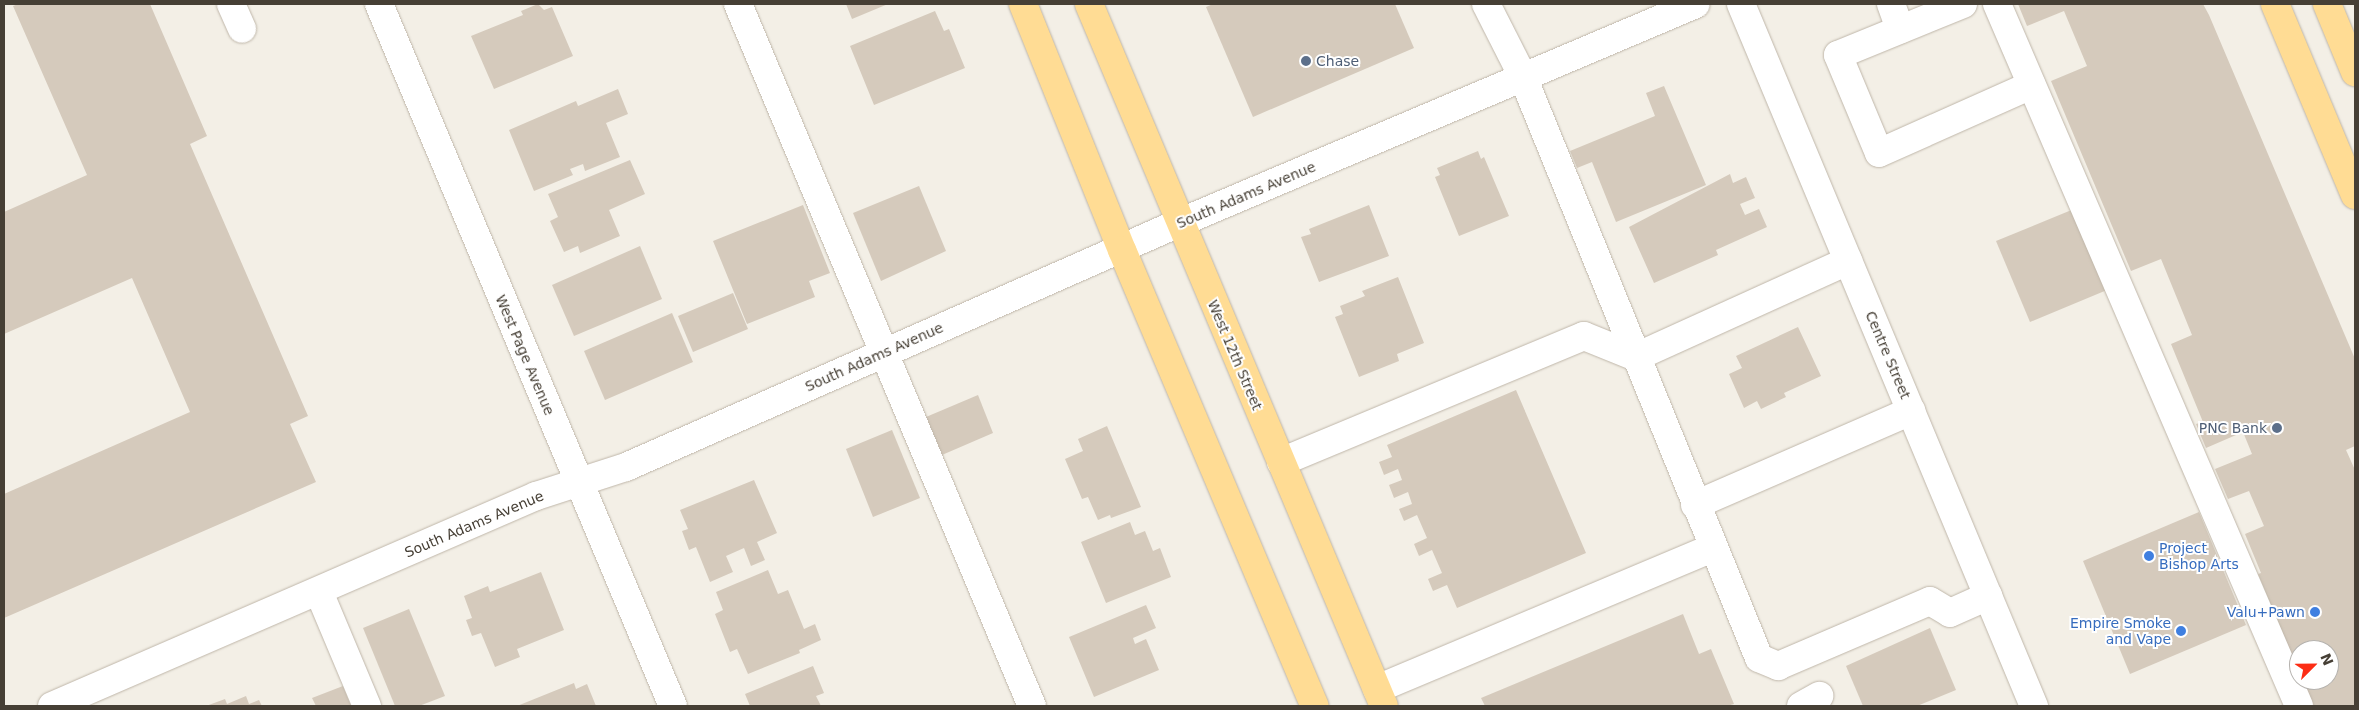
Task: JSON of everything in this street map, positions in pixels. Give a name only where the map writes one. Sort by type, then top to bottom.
[{"type":"main road","points":[[1023,4],[1122,250],[1315,706]]},
{"type":"main road","name":"West 12th Street","points":[[1089,4],[1179,223],[1380,697]]},
{"type":"main road","points":[[2275,4],[2355,195]]},
{"type":"main road","points":[[2327,4],[2355,72]]},
{"type":"street","points":[[231,4],[242,29]]},
{"type":"street","name":"West Page Avenue","points":[[379,4],[673,706]]},
{"type":"street","points":[[738,4],[1032,706]]},
{"type":"street","points":[[1486,4],[1523,77],[1695,505],[1759,658],[1778,666],[1930,601],[1950,613],[1988,596]]},
{"type":"street","name":"South Adams Avenue","points":[[64,704],[536,496],[579,484],[626,467],[883,352],[1122,250],[1179,223],[1696,4]]},
{"type":"street","name":"Centre Street","points":[[1741,4],[2034,706]]},
{"type":"street","points":[[1891,4],[1900,30]]},
{"type":"street","points":[[1963,4],[1838,55],[1880,153],[2032,85]]},
{"type":"street","points":[[1997,4],[2299,706]]},
{"type":"street","points":[[1280,462],[1584,336],[1636,357],[1848,261]]},
{"type":"street","points":[[1695,505],[1911,411]]},
{"type":"street","points":[[1380,697],[1713,548]]},
{"type":"street","points":[[319,592],[367,706]]},
{"type":"building","points":[[18,4],[150,4],[207,136],[190,144],[308,416],[290,424],[316,482],[4,618],[4,494],[190,412],[132,278],[4,334],[4,212],[87,175],[13,6]]},
{"type":"building","points":[[538,4],[544,10],[552,7],[573,56],[494,89],[471,36],[523,15],[521,11]]},
{"type":"building","points":[[846,4],[888,4],[852,19]]},
{"type":"building","name":"Chase","points":[[1213,4],[1395,4],[1414,48],[1253,117],[1206,7]]},
{"type":"building","points":[[2018,4],[2203,4],[2209,15],[2355,359],[2355,446],[2346,450],[2355,470],[2355,706],[2314,706],[2307,690],[2339,690],[2339,640],[2289,640],[2289,648],[2258,574],[2261,573],[2245,534],[2264,526],[2249,491],[2228,499],[2215,469],[2252,454],[2243,432],[2206,448],[2196,424],[2203,422],[2171,344],[2192,335],[2161,259],[2131,271],[2051,81],[2087,66],[2064,11],[2027,26]]},
{"type":"building","points":[[935,11],[944,31],[949,29],[965,68],[874,105],[850,46]]},
{"type":"building","points":[[1664,86],[1706,185],[1616,222],[1592,162],[1577,168],[1570,151],[1655,116],[1646,93]]},
{"type":"building","points":[[618,89],[628,114],[606,123],[620,157],[585,171],[583,164],[570,169],[573,175],[534,191],[509,130],[576,101],[578,106]]},
{"type":"building","points":[[1478,151],[1481,159],[1484,157],[1509,216],[1459,236],[1435,177],[1440,175],[1437,168]]},
{"type":"building","points":[[630,160],[645,194],[609,210],[620,236],[580,253],[578,246],[564,252],[550,221],[558,217],[548,194]]},
{"type":"building","points":[[1730,174],[1733,183],[1746,177],[1755,198],[1740,204],[1745,215],[1759,209],[1767,227],[1716,250],[1718,255],[1654,283],[1629,227]]},
{"type":"building","points":[[919,186],[946,251],[881,281],[853,213]]},
{"type":"building","points":[[803,205],[830,273],[809,281],[815,297],[747,324],[713,241]]},
{"type":"building","points":[[1369,205],[1389,256],[1319,282],[1301,237],[1311,234],[1309,229]]},
{"type":"building","points":[[2074,209],[2107,290],[2030,322],[1996,241]]},
{"type":"building","points":[[640,246],[662,299],[574,336],[552,285]]},
{"type":"building","points":[[1398,277],[1424,343],[1397,354],[1399,361],[1359,377],[1335,317],[1343,314],[1340,306],[1365,296],[1362,291]]},
{"type":"building","points":[[733,293],[748,329],[693,352],[678,316]]},
{"type":"building","points":[[672,313],[693,362],[605,400],[584,351]]},
{"type":"building","points":[[1798,327],[1821,376],[1784,393],[1786,397],[1761,409],[1757,401],[1744,408],[1729,374],[1742,368],[1736,356]]},
{"type":"building","points":[[1516,390],[1586,553],[1457,608],[1447,585],[1433,591],[1428,579],[1442,573],[1432,550],[1419,556],[1414,544],[1427,538],[1417,515],[1404,521],[1399,509],[1412,504],[1408,492],[1394,498],[1389,485],[1402,480],[1398,469],[1384,475],[1379,462],[1392,457],[1387,445]]},
{"type":"building","points":[[978,395],[993,433],[942,455],[926,417]]},
{"type":"building","points":[[1107,426],[1141,507],[1111,518],[1110,515],[1098,520],[1088,497],[1082,499],[1065,459],[1083,451],[1078,439]]},
{"type":"building","points":[[892,430],[920,498],[873,517],[846,449]]},
{"type":"building","points":[[754,480],[777,533],[757,542],[765,560],[751,566],[744,548],[726,556],[733,572],[710,582],[696,547],[689,550],[682,531],[688,529],[680,510]]},
{"type":"building","points":[[2199,512],[2246,625],[2130,674],[2083,561]]},
{"type":"building","points":[[1130,522],[1135,535],[1145,531],[1153,551],[1160,548],[1171,577],[1106,603],[1081,542]]},
{"type":"building","points":[[768,570],[778,594],[788,590],[804,629],[815,624],[821,640],[799,650],[800,653],[748,674],[737,649],[730,652],[715,614],[723,610],[716,592]]},
{"type":"building","points":[[541,572],[564,630],[517,649],[520,657],[495,667],[481,633],[472,636],[466,620],[472,618],[464,596],[488,586],[490,592]]},
{"type":"building","points":[[1146,605],[1156,628],[1133,638],[1135,644],[1146,639],[1159,670],[1094,697],[1069,637]]},
{"type":"building","points":[[409,609],[445,696],[419,706],[395,706],[363,628]]},
{"type":"building","points":[[1683,614],[1699,654],[1711,649],[1734,704],[1727,706],[1485,706],[1481,698]]},
{"type":"building","points":[[1930,628],[1956,690],[1917,706],[1863,706],[1846,666]]},
{"type":"building","points":[[813,666],[824,693],[816,696],[821,706],[750,706],[745,694]]},
{"type":"building","points":[[574,683],[576,689],[587,684],[596,706],[517,706]]},
{"type":"building","points":[[343,686],[351,706],[316,706],[312,698]]},
{"type":"building","points":[[246,696],[249,704],[259,700],[262,706],[206,706],[225,699],[227,704]]},
{"type":"place","name":"Chase","points":[[1306,61]]},
{"type":"place","name":"PNC Bank","points":[[2277,428]]},
{"type":"place","name":"Project Bishop Arts","points":[[2149,556]]},
{"type":"place","name":"Valu+Pawn","points":[[2315,612]]},
{"type":"place","name":"Empire Smoke and Vape","points":[[2181,631]]}]
